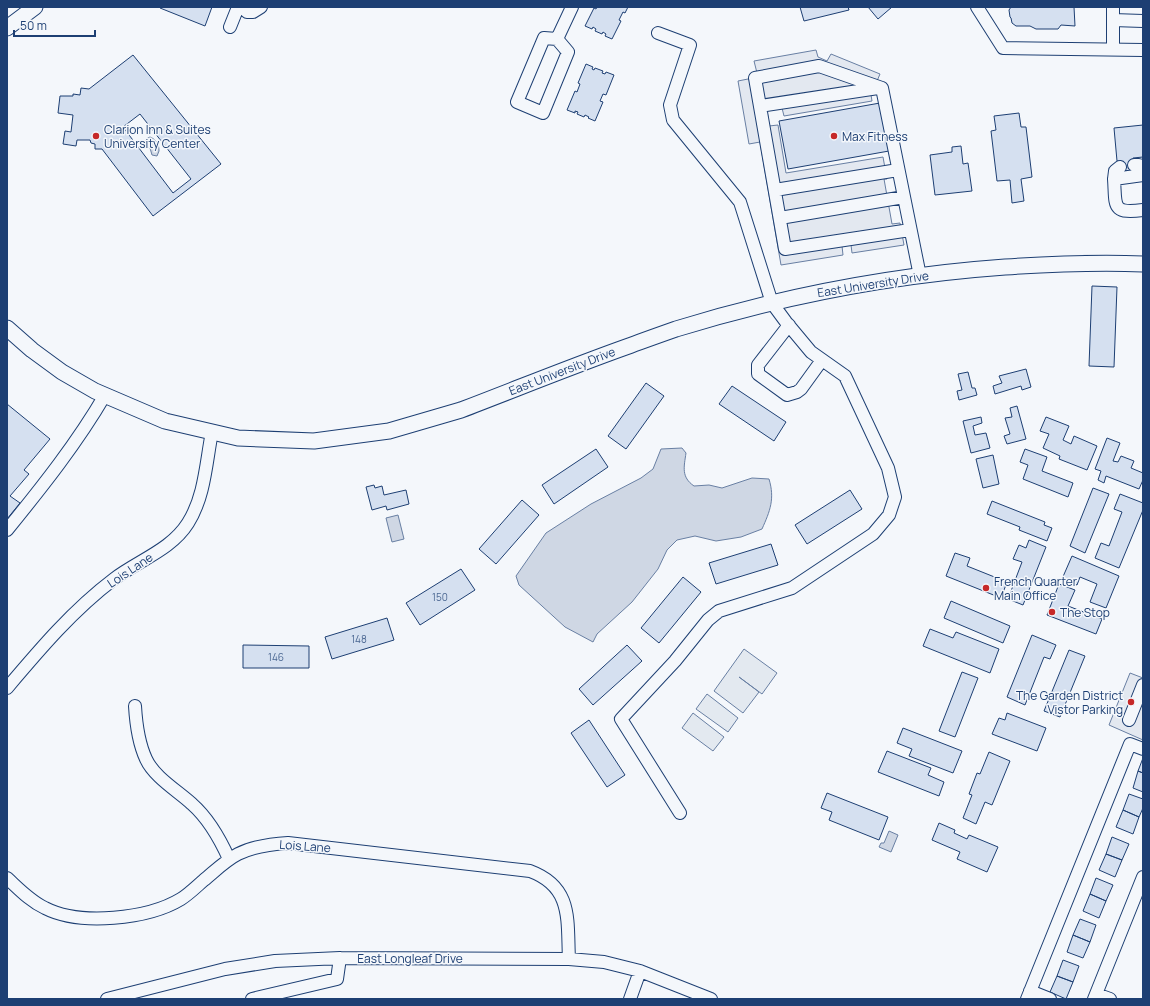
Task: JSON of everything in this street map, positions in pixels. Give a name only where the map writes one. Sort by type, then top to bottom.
[{"type":"main road","points":[[7,28],[35,7]]},
{"type":"main road","name":"East University Drive","points":[[7,328],[32,350],[62,372],[95,391],[165,421],[238,438],[314,441],[388,431],[461,410],[674,330],[747,309],[822,292],[898,278],[973,270],[1049,264],[1143,264]]},
{"type":"street","points":[[230,28],[238,7]]},
{"type":"street","points":[[242,7],[247,12],[253,12],[261,7]]},
{"type":"street","points":[[557,39],[572,7]]},
{"type":"street","points":[[977,7],[1003,48],[1143,50]]},
{"type":"street","points":[[1113,50],[1114,7]]},
{"type":"street","points":[[1113,20],[1143,21]]},
{"type":"street","points":[[658,33],[690,45],[670,105],[673,120],[740,202],[772,303],[812,352],[845,376],[888,468],[895,497],[889,515],[874,534],[792,588],[719,611],[708,620],[675,661],[621,719],[680,813]]},
{"type":"street","points":[[544,38],[557,39],[568,52],[543,113],[517,102],[544,38]]},
{"type":"street","points":[[882,88],[819,66],[755,78],[786,249],[910,230]]},
{"type":"street","points":[[760,106],[882,88]]},
{"type":"street","points":[[882,88],[920,276]]},
{"type":"street","points":[[1120,167],[1115,171],[1114,179],[1116,204],[1118,208],[1121,211],[1128,212],[1143,210]]},
{"type":"street","points":[[775,190],[898,170]]},
{"type":"street","points":[[1114,179],[1143,175]]},
{"type":"street","points":[[780,218],[904,197]]},
{"type":"street","points":[[789,325],[758,365],[758,374],[787,395],[801,389],[822,360]]},
{"type":"street","points":[[7,530],[68,452],[87,425],[105,395]]},
{"type":"street","name":"Lois Lane","points":[[7,688],[55,632],[76,611],[114,579],[168,545],[178,536],[195,510],[200,497],[212,432]]},
{"type":"street","points":[[1129,720],[1143,685]]},
{"type":"street","points":[[136,706],[136,718],[147,760],[155,771],[192,804],[210,823],[229,859]]},
{"type":"street","points":[[1050,999],[1029,995],[1130,744],[1143,749]]},
{"type":"street","name":"Lois Lane","points":[[7,878],[23,893],[45,908],[71,917],[100,918],[142,914],[169,906],[182,899],[229,859],[238,854],[269,844],[288,843],[530,871],[542,875],[554,885],[562,897],[566,911],[569,959]]},
{"type":"street","points":[[1110,999],[1095,996],[1143,877]]},
{"type":"street","points":[[252,999],[336,979],[340,958]]},
{"type":"street","name":"East Longleaf Drive","points":[[107,999],[137,995],[225,969],[250,964],[300,959],[340,958],[569,959],[604,962],[640,971],[711,999]]},
{"type":"street","points":[[630,999],[640,971]]},
{"type":"shaded area","points":[[816,50],[818,57],[827,61],[831,54],[880,74],[871,95],[872,101],[784,116],[782,108],[767,110],[769,126],[778,125],[786,173],[883,157],[887,179],[884,179],[892,224],[900,223],[904,245],[852,253],[851,245],[842,246],[843,255],[781,265],[760,142],[749,144],[738,81],[758,77],[754,61]]},
{"type":"shaded area","points":[[150,137],[156,141],[158,145],[159,151],[157,156],[152,155],[150,148],[145,144],[146,139]]},
{"type":"shaded area","points":[[682,448],[686,453],[684,467],[685,475],[694,486],[709,485],[722,488],[752,478],[769,479],[772,499],[762,529],[741,537],[716,541],[695,536],[677,540],[667,550],[658,569],[632,602],[597,634],[593,642],[565,627],[519,585],[516,576],[546,533],[591,504],[641,478],[653,469],[661,449]]},
{"type":"shaded area","points":[[398,515],[404,539],[392,542],[386,518]]},
{"type":"shaded area","points":[[744,649],[777,673],[762,694],[739,677],[759,692],[743,713],[714,691]]},
{"type":"shaded area","name":"The Garden District Vistor Parking","points":[[1130,673],[1143,678],[1143,740],[1109,725]]},
{"type":"shaded area","points":[[707,694],[738,718],[728,732],[696,709]]},
{"type":"shaded area","points":[[693,713],[724,737],[713,751],[682,728]]},
{"type":"shaded area","points":[[889,831],[898,835],[891,852],[879,847],[881,843],[884,843]]},
{"type":"building","points":[[160,7],[212,7],[205,26]]},
{"type":"building","points":[[597,7],[628,7],[625,13],[623,12],[619,20],[621,21],[612,39],[605,36],[606,34],[603,32],[602,34],[595,31],[596,29],[593,27],[592,29],[585,26],[594,8],[596,9]]},
{"type":"building","points":[[800,7],[848,7],[849,10],[804,21]]},
{"type":"building","points":[[868,7],[892,7],[878,19]]},
{"type":"building","points":[[1011,7],[1074,7],[1075,26],[1061,25],[1058,29],[1036,29],[1030,26],[1016,26],[1012,23],[1010,17],[1009,10]]},
{"type":"building","name":"Clarion Inn & Suites University Center","points":[[133,55],[221,164],[153,216],[102,149],[95,149],[95,144],[91,143],[90,140],[77,140],[76,146],[63,144],[65,131],[71,132],[73,115],[58,113],[60,96],[73,96],[73,94],[80,95],[81,88],[89,89]],"holes":[[[140,114],[191,179],[173,193],[123,127]]]},
{"type":"building","points":[[586,64],[593,67],[592,69],[594,70],[595,68],[603,71],[602,73],[605,74],[606,72],[614,75],[606,95],[603,94],[600,101],[603,102],[595,121],[585,115],[584,117],[577,114],[578,112],[575,111],[575,113],[567,110],[575,91],[577,92],[580,84],[578,83]]},
{"type":"building","name":"Max Fitness","points":[[880,103],[889,151],[788,169],[779,121]]},
{"type":"building","points":[[1019,113],[1021,127],[1026,127],[1032,177],[1021,179],[1024,201],[1012,203],[1010,180],[997,181],[991,131],[996,130],[994,116]]},
{"type":"building","points":[[1143,125],[1143,157],[1133,158],[1134,170],[1121,172],[1119,161],[1117,161],[1114,128]]},
{"type":"building","points":[[961,146],[963,164],[968,163],[972,191],[935,195],[930,155],[952,152],[952,147]]},
{"type":"building","points":[[1092,286],[1117,287],[1114,367],[1089,366]]},
{"type":"building","points":[[1026,369],[1031,387],[1022,390],[1021,386],[995,394],[993,386],[1002,383],[999,376]]},
{"type":"building","points":[[968,372],[972,388],[975,388],[977,395],[959,400],[957,391],[962,390],[958,374]]},
{"type":"building","points":[[646,383],[664,396],[626,449],[608,436]]},
{"type":"building","points":[[732,386],[786,422],[774,441],[719,404]]},
{"type":"building","points":[[7,404],[50,439],[24,470],[29,474],[10,496],[20,503],[7,519]]},
{"type":"building","points":[[1017,406],[1026,439],[1007,444],[1004,436],[1010,434],[1005,418],[1012,417],[1010,408]]},
{"type":"building","points":[[981,417],[982,423],[973,426],[975,435],[986,433],[990,448],[971,453],[963,421]]},
{"type":"building","points":[[1046,417],[1069,426],[1063,440],[1071,444],[1074,436],[1097,446],[1087,470],[1059,459],[1060,456],[1043,448],[1049,434],[1040,431]]},
{"type":"building","points":[[1107,438],[1120,443],[1113,461],[1118,462],[1121,456],[1134,461],[1131,468],[1143,473],[1143,480],[1139,489],[1106,476],[1104,483],[1098,480],[1101,471],[1095,469]]},
{"type":"building","points":[[596,449],[608,467],[554,504],[542,485]]},
{"type":"building","points":[[1025,449],[1047,457],[1042,471],[1073,483],[1068,497],[1023,479],[1028,465],[1020,462]]},
{"type":"building","points":[[993,455],[999,484],[983,488],[976,459]]},
{"type":"building","points":[[374,485],[375,488],[382,486],[384,495],[406,490],[409,504],[387,510],[386,506],[372,510],[366,487]]},
{"type":"building","points":[[1093,488],[1109,494],[1085,553],[1070,546]]},
{"type":"building","points":[[850,490],[862,509],[807,544],[795,525]]},
{"type":"building","points":[[1120,494],[1143,503],[1143,510],[1119,568],[1095,558],[1101,543],[1109,546],[1122,512],[1114,509]]},
{"type":"building","points":[[522,500],[539,515],[496,564],[479,549]]},
{"type":"building","points":[[992,501],[1045,522],[1044,525],[1052,528],[1047,541],[1019,530],[1020,527],[987,514]]},
{"type":"building","points":[[1029,540],[1046,547],[1023,605],[1008,599],[1022,562],[1013,559],[1019,545],[1026,548]]},
{"type":"building","points":[[771,544],[778,565],[716,584],[709,563]]},
{"type":"building","points":[[955,553],[970,558],[967,566],[1007,582],[1001,598],[946,576]]},
{"type":"building","points":[[1072,556],[1119,576],[1106,608],[1090,602],[1097,584],[1080,577],[1077,585],[1062,579]]},
{"type":"building","points":[[461,569],[475,590],[420,625],[406,603]]},
{"type":"building","points":[[683,577],[701,592],[659,643],[641,628]]},
{"type":"building","points":[[1059,584],[1075,590],[1068,606],[1102,619],[1096,634],[1047,615]]},
{"type":"building","points":[[951,601],[1010,626],[1003,643],[944,618]]},
{"type":"building","points":[[387,618],[394,640],[332,659],[325,637]]},
{"type":"building","points":[[930,629],[953,638],[956,632],[999,649],[990,673],[923,646]]},
{"type":"building","points":[[1032,635],[1056,645],[1050,659],[1044,657],[1025,705],[1007,697]]},
{"type":"building","points":[[243,645],[309,646],[309,668],[243,668]]},
{"type":"building","points":[[627,645],[642,661],[593,705],[579,689]]},
{"type":"building","points":[[1069,650],[1085,656],[1060,717],[1044,711]]},
{"type":"building","points":[[962,672],[978,678],[955,737],[939,731]]},
{"type":"building","points":[[1007,713],[1046,728],[1037,751],[992,734],[999,718],[1005,720]]},
{"type":"building","points":[[589,720],[625,775],[607,787],[571,733]]},
{"type":"building","points":[[903,728],[962,751],[953,773],[909,756],[912,749],[897,743]]},
{"type":"building","points":[[887,751],[931,768],[928,775],[944,782],[939,796],[878,772]]},
{"type":"building","points":[[989,752],[1010,761],[992,805],[985,802],[976,824],[963,818],[972,795],[969,794],[977,773],[980,774]]},
{"type":"building","points":[[1143,758],[1143,773],[1138,771]]},
{"type":"building","points":[[1138,771],[1143,773],[1143,792],[1133,788]]},
{"type":"building","points":[[827,793],[888,817],[879,840],[829,820],[832,812],[821,808]]},
{"type":"building","points":[[1129,794],[1143,799],[1143,808],[1139,817],[1123,810]]},
{"type":"building","points":[[1123,810],[1139,817],[1133,834],[1116,827]]},
{"type":"building","points":[[939,823],[955,830],[954,833],[967,839],[969,835],[998,847],[987,872],[957,859],[960,852],[932,840]]},
{"type":"building","points":[[1112,837],[1129,844],[1122,860],[1106,854]]},
{"type":"building","points":[[1106,854],[1122,860],[1115,877],[1099,870]]},
{"type":"building","points":[[1096,878],[1113,885],[1106,901],[1090,894]]},
{"type":"building","points":[[1090,894],[1106,901],[1099,918],[1083,911]]},
{"type":"building","points":[[1080,919],[1096,925],[1090,942],[1073,935]]},
{"type":"building","points":[[1073,935],[1090,942],[1083,958],[1067,952]]},
{"type":"building","points":[[1063,960],[1079,966],[1073,982],[1057,976]]},
{"type":"building","points":[[1057,976],[1073,982],[1066,999],[1050,992]]},
{"type":"place","name":"Clarion Inn & Suites University Center","points":[[96,136]]},
{"type":"place","name":"Max Fitness","points":[[834,136]]},
{"type":"place","name":"French Quarter Main Office","points":[[986,588]]},
{"type":"place","name":"The Stop","points":[[1052,612]]},
{"type":"place","name":"The Garden District Vistor Parking","points":[[1131,702]]}]
